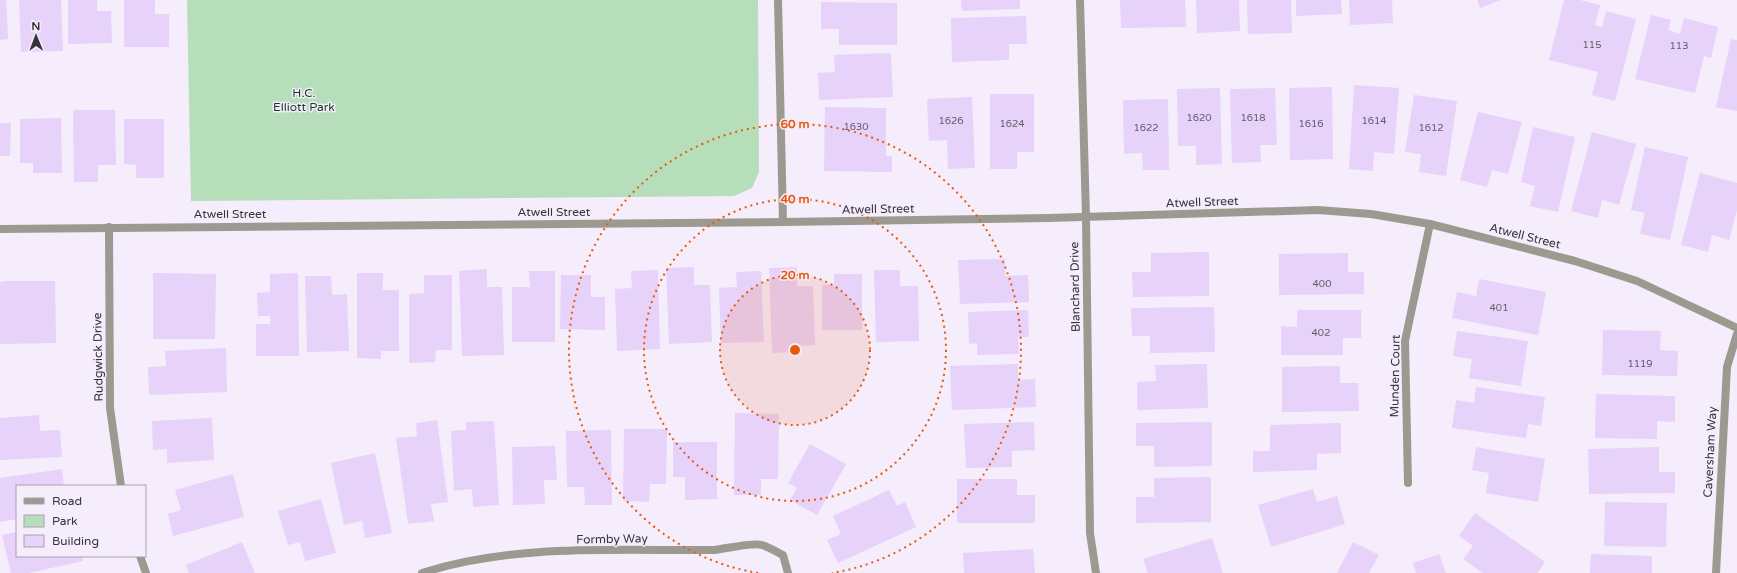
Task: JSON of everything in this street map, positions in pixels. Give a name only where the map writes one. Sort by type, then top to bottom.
[{"type":"street","points":[[778,0],[782,222]]},
{"type":"street","name":"Blanchard Drive","points":[[1080,0],[1086,217],[1090,533],[1096,573]]},
{"type":"street","name":"Atwell Street","points":[[0,229],[782,222],[1086,217],[1318,210],[1371,214],[1430,224],[1575,261],[1637,281],[1737,328]]},
{"type":"street","name":"Munden Court","points":[[1408,483],[1405,341],[1430,224]]},
{"type":"street","name":"Rudgwick Drive","points":[[109,227],[110,408],[121,485]]},
{"type":"street","name":"Caversham Way","points":[[1716,573],[1727,367],[1737,334]]},
{"type":"street","name":"Formby Way","points":[[422,573],[442,566],[494,556],[537,552],[718,550],[761,544],[784,556],[788,573]]},
{"type":"street","points":[[140,557],[146,573]]},
{"type":"green space","name":"H.C. Elliott Park","points":[[187,0],[758,0],[759,172],[752,188],[734,196],[191,201]]},
{"type":"building","points":[[0,0],[6,0],[8,39],[0,40]]},
{"type":"building","points":[[19,0],[61,0],[63,51],[21,52]]},
{"type":"building","points":[[68,0],[97,0],[97,11],[111,11],[112,43],[68,44]]},
{"type":"building","points":[[124,0],[155,0],[155,14],[169,14],[169,47],[124,47]]},
{"type":"building","points":[[961,0],[1020,0],[1020,9],[962,11]]},
{"type":"building","points":[[1120,0],[1185,0],[1186,27],[1121,28]]},
{"type":"building","points":[[1196,0],[1239,0],[1240,31],[1197,33]]},
{"type":"building","points":[[1247,0],[1291,0],[1292,33],[1248,34]]},
{"type":"building","points":[[1296,0],[1341,0],[1342,14],[1296,16]]},
{"type":"building","points":[[1349,0],[1392,0],[1393,23],[1350,25]]},
{"type":"building","points":[[1477,0],[1501,0],[1480,8]]},
{"type":"building","points":[[1564,0],[1580,0],[1600,5],[1595,25],[1602,27],[1606,11],[1636,19],[1615,101],[1592,95],[1598,72],[1549,60]]},
{"type":"building","points":[[821,2],[897,3],[897,45],[839,45],[839,29],[821,29]]},
{"type":"building","points":[[1651,15],[1671,20],[1668,30],[1680,34],[1684,18],[1718,27],[1711,58],[1704,56],[1695,93],[1635,79]]},
{"type":"building","points":[[1026,16],[1027,44],[1009,44],[1009,60],[952,62],[951,18]]},
{"type":"building","points":[[1731,39],[1737,40],[1737,111],[1716,107]]},
{"type":"building","points":[[891,53],[893,97],[819,100],[818,73],[835,72],[834,55]]},
{"type":"building","points":[[1354,85],[1399,88],[1394,154],[1374,152],[1373,171],[1349,169]]},
{"type":"building","points":[[1332,87],[1333,159],[1290,160],[1289,88]]},
{"type":"building","points":[[1220,88],[1222,164],[1196,165],[1196,146],[1178,146],[1177,89]]},
{"type":"building","points":[[1275,88],[1277,145],[1260,145],[1261,162],[1232,163],[1230,89]]},
{"type":"building","points":[[990,94],[1034,94],[1034,152],[1017,152],[1017,169],[990,169]]},
{"type":"building","points":[[1414,95],[1457,101],[1446,176],[1419,172],[1421,154],[1405,152]]},
{"type":"building","points":[[972,97],[975,168],[948,169],[947,140],[929,141],[927,99]]},
{"type":"building","points":[[1168,99],[1169,170],[1143,170],[1142,153],[1124,154],[1123,100]]},
{"type":"building","points":[[825,107],[886,108],[886,156],[892,156],[892,172],[824,171]]},
{"type":"building","points":[[73,110],[115,110],[116,165],[98,165],[98,182],[74,182]]},
{"type":"building","points":[[1478,112],[1522,122],[1508,174],[1492,170],[1487,187],[1460,180]]},
{"type":"building","points":[[61,118],[62,173],[33,173],[33,163],[20,163],[20,119]]},
{"type":"building","points":[[124,119],[164,119],[164,178],[136,178],[136,165],[124,164]]},
{"type":"building","points":[[0,123],[11,123],[10,156],[0,156]]},
{"type":"building","points":[[1533,127],[1575,137],[1558,212],[1530,206],[1535,186],[1521,182]]},
{"type":"building","points":[[1592,132],[1636,144],[1619,205],[1602,200],[1598,218],[1571,211]]},
{"type":"building","points":[[1645,147],[1688,157],[1670,240],[1640,234],[1645,213],[1631,210]]},
{"type":"building","points":[[1700,173],[1737,183],[1737,210],[1729,240],[1712,235],[1708,252],[1681,245]]},
{"type":"building","points":[[1209,252],[1209,296],[1133,297],[1132,272],[1151,272],[1151,253]]},
{"type":"building","points":[[1348,253],[1348,272],[1364,272],[1364,294],[1279,295],[1279,254]]},
{"type":"building","points":[[1005,259],[1005,276],[1028,275],[1029,302],[960,304],[958,260]]},
{"type":"building","points":[[694,267],[694,285],[710,285],[712,342],[669,344],[666,268]]},
{"type":"building","points":[[797,267],[797,286],[813,286],[815,345],[796,346],[797,352],[772,353],[769,268]]},
{"type":"building","points":[[487,269],[487,287],[502,287],[504,355],[462,356],[459,271]]},
{"type":"building","points":[[658,270],[660,349],[617,351],[615,289],[632,288],[631,271]]},
{"type":"building","points":[[874,270],[900,270],[900,286],[918,286],[919,341],[876,342]]},
{"type":"building","points":[[529,271],[555,271],[555,342],[512,342],[512,287],[530,287]]},
{"type":"building","points":[[761,271],[764,342],[721,343],[719,288],[737,287],[736,272]]},
{"type":"building","points":[[153,273],[216,274],[215,339],[153,339]]},
{"type":"building","points":[[298,273],[299,356],[256,356],[256,324],[270,324],[270,316],[258,316],[257,293],[270,292],[270,274]]},
{"type":"building","points":[[357,273],[383,273],[383,290],[399,290],[399,351],[381,351],[381,359],[357,358]]},
{"type":"building","points":[[834,274],[862,274],[862,330],[822,330],[822,285],[834,285]]},
{"type":"building","points":[[424,275],[452,275],[452,350],[436,350],[435,362],[409,363],[409,294],[424,293]]},
{"type":"building","points":[[561,275],[591,275],[591,297],[605,297],[605,330],[560,329]]},
{"type":"building","points":[[305,276],[331,276],[332,295],[347,294],[349,351],[307,352]]},
{"type":"building","points":[[1479,279],[1546,292],[1538,335],[1452,318],[1457,292],[1476,296]]},
{"type":"building","points":[[55,281],[56,343],[0,344],[0,282]]},
{"type":"building","points":[[1214,307],[1215,352],[1150,353],[1150,336],[1132,336],[1131,308]]},
{"type":"building","points":[[1028,310],[1029,337],[1018,337],[1019,354],[977,355],[977,343],[969,344],[968,312]]},
{"type":"building","points":[[1297,310],[1361,310],[1361,338],[1343,338],[1343,355],[1281,355],[1281,326],[1297,327]]},
{"type":"building","points":[[1603,330],[1661,331],[1660,350],[1678,351],[1677,376],[1602,375]]},
{"type":"building","points":[[1457,331],[1528,341],[1521,386],[1469,378],[1472,359],[1453,356]]},
{"type":"building","points":[[226,348],[227,392],[149,395],[148,367],[166,366],[165,351]]},
{"type":"building","points":[[1018,364],[1018,380],[1035,379],[1036,407],[952,410],[950,366]]},
{"type":"building","points":[[1207,364],[1208,408],[1137,410],[1137,382],[1156,381],[1155,365]]},
{"type":"building","points":[[1340,366],[1340,383],[1358,383],[1359,411],[1282,412],[1282,367]]},
{"type":"building","points":[[1476,387],[1545,397],[1541,426],[1528,424],[1526,438],[1452,428],[1456,400],[1474,403]]},
{"type":"building","points":[[1596,394],[1675,396],[1675,422],[1657,421],[1657,439],[1595,438]]},
{"type":"building","points":[[735,413],[779,414],[778,479],[761,479],[761,495],[734,495]]},
{"type":"building","points":[[39,415],[40,431],[60,430],[62,457],[0,460],[0,418]]},
{"type":"building","points":[[212,418],[214,460],[167,463],[167,449],[153,450],[152,421]]},
{"type":"building","points":[[437,420],[448,502],[431,504],[434,521],[408,524],[396,438],[417,436],[416,423]]},
{"type":"building","points":[[494,421],[499,505],[473,507],[472,489],[454,491],[451,431],[466,430],[466,422]]},
{"type":"building","points":[[1034,422],[1035,450],[1012,451],[1012,467],[966,468],[964,424]]},
{"type":"building","points":[[1212,422],[1212,466],[1154,467],[1154,446],[1136,446],[1136,423]]},
{"type":"building","points":[[1341,423],[1341,453],[1317,454],[1317,470],[1253,472],[1253,451],[1270,451],[1270,425]]},
{"type":"building","points":[[624,429],[667,429],[666,484],[650,484],[649,502],[623,501]]},
{"type":"building","points":[[611,430],[612,505],[585,505],[584,487],[567,487],[566,431]]},
{"type":"building","points":[[673,442],[717,442],[717,499],[685,500],[685,477],[673,477]]},
{"type":"building","points":[[810,444],[846,464],[817,515],[790,500],[797,488],[788,483]]},
{"type":"building","points":[[555,446],[557,480],[544,480],[545,504],[513,505],[512,447]]},
{"type":"building","points":[[1476,447],[1545,459],[1538,502],[1486,493],[1489,473],[1472,470]]},
{"type":"building","points":[[1659,447],[1659,472],[1675,472],[1675,493],[1589,494],[1588,449]]},
{"type":"building","points":[[375,453],[392,533],[365,538],[362,521],[344,525],[331,463]]},
{"type":"building","points":[[62,469],[64,485],[16,485],[16,519],[0,522],[0,478]]},
{"type":"building","points":[[233,474],[244,517],[173,536],[168,514],[181,510],[175,490]]},
{"type":"building","points":[[1211,477],[1211,522],[1136,523],[1136,497],[1154,497],[1154,478]]},
{"type":"building","points":[[957,479],[1017,479],[1017,495],[1035,495],[1035,523],[957,523]]},
{"type":"building","points":[[1313,489],[1317,502],[1337,496],[1345,524],[1271,547],[1258,505]]},
{"type":"building","points":[[889,490],[897,506],[905,502],[916,527],[838,563],[827,540],[841,534],[833,516]]},
{"type":"building","points":[[321,499],[336,553],[305,561],[300,542],[288,545],[278,511]]},
{"type":"building","points":[[1605,502],[1667,503],[1666,547],[1604,546]]},
{"type":"building","points":[[1475,513],[1545,562],[1537,573],[1483,573],[1463,559],[1473,546],[1459,536]]},
{"type":"building","points":[[16,532],[16,557],[82,557],[83,561],[29,573],[11,573],[2,535]]},
{"type":"building","points":[[1212,538],[1223,573],[1148,573],[1143,559]]},
{"type":"building","points":[[242,542],[255,573],[189,573],[186,565]]},
{"type":"building","points":[[1353,542],[1379,555],[1369,573],[1337,573]]},
{"type":"building","points":[[1033,549],[1035,573],[964,573],[963,553]]},
{"type":"building","points":[[1439,554],[1446,573],[1416,573],[1413,563]]},
{"type":"building","points":[[1591,554],[1652,556],[1652,573],[1590,573]]}]
